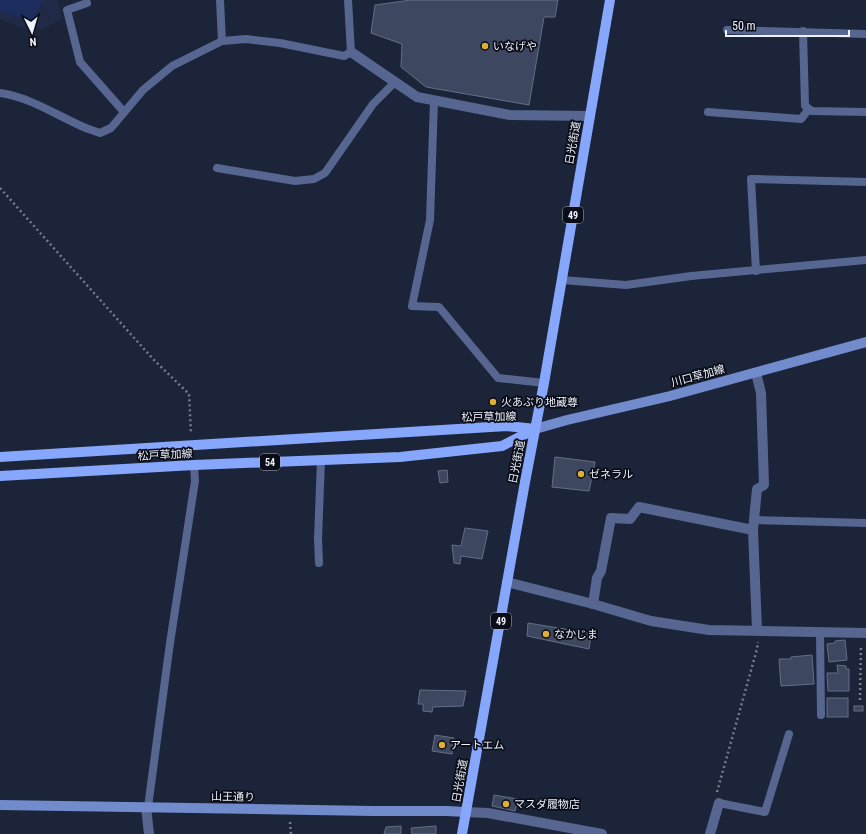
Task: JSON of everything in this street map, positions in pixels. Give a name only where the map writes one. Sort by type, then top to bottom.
[{"type":"main road","name":"日光街道","points":[[462,834],[544,383],[610,0]]},
{"type":"main road","name":"松戸草加線","points":[[0,458],[507,426],[535,429]]},
{"type":"main road","name":"松戸草加線","points":[[0,476],[194,465],[400,457],[502,446],[535,429]]},
{"type":"street","points":[[351,52],[417,97],[510,115],[590,116]]},
{"type":"street","name":"川口草加線","points":[[535,429],[670,396],[866,342]]},
{"type":"street","points":[[756,373],[761,393],[764,485],[757,489],[754,525],[758,630]]},
{"type":"street","points":[[592,604],[597,578],[602,571],[611,518],[630,518],[639,507],[754,525]]},
{"type":"street","points":[[507,582],[651,621],[709,630],[863,633]]},
{"type":"street","points":[[710,834],[719,803]]},
{"type":"street","name":"山王通り","points":[[0,805],[466,812]]},
{"type":"street","points":[[147,807],[149,834]]},
{"type":"street","points":[[466,812],[488,813],[602,834]]},
{"type":"lane","points":[[220,0],[222,41]]},
{"type":"lane","points":[[0,93],[14,95],[31,101],[79,125],[100,133],[111,128],[143,90],[172,66],[222,41],[246,39],[280,43],[344,56],[351,52],[348,0]]},
{"type":"lane","points":[[87,3],[67,10],[80,62],[124,112]]},
{"type":"lane","points":[[727,30],[866,34]]},
{"type":"lane","points":[[803,31],[805,106],[812,111],[866,112]]},
{"type":"lane","points":[[216,168],[295,180],[314,179],[325,173],[373,104],[395,82]]},
{"type":"lane","points":[[434,100],[430,220],[412,306],[439,306],[498,378],[544,383]]},
{"type":"lane","points":[[708,112],[801,119],[809,109]]},
{"type":"lane","points":[[756,271],[751,179],[866,182]]},
{"type":"lane","points":[[562,280],[626,285],[691,276],[866,260]]},
{"type":"lane","points":[[320,564],[318,539],[321,460]]},
{"type":"lane","points":[[147,807],[170,643],[195,482],[194,465]]},
{"type":"lane","points":[[754,525],[866,523]]},
{"type":"lane","points":[[820,632],[821,715]]},
{"type":"lane","points":[[719,803],[765,812],[789,734]]},
{"type":"path","points":[[0,188],[153,359],[189,394],[190,433]]},
{"type":"path","points":[[719,803],[715,797],[757,649],[758,630]]},
{"type":"path","points":[[860,700],[863,633]]},
{"type":"shaded area","points":[[0,0],[57,0],[63,18],[41,30],[31,24],[29,31],[0,19]]},
{"type":"shaded area","points":[[0,0],[43,0],[34,21],[0,11]]},
{"type":"building","points":[[411,0],[558,0],[555,17],[544,17],[529,105],[426,87],[401,67],[402,44],[371,33],[375,5]]},
{"type":"building","points":[[555,457],[595,462],[589,491],[552,487]]},
{"type":"building","points":[[447,470],[448,482],[440,483],[438,471]]},
{"type":"building","points":[[465,528],[488,531],[482,559],[461,556],[460,564],[454,563],[452,545],[461,546]]},
{"type":"building","points":[[528,623],[589,633],[591,636],[589,649],[527,636]]},
{"type":"building","points":[[845,640],[847,660],[829,662],[827,644]]},
{"type":"building","points":[[812,655],[814,684],[781,686],[779,659],[791,659],[791,657]]},
{"type":"building","points":[[837,665],[846,666],[846,669],[849,669],[849,691],[828,691],[827,673],[838,673]]},
{"type":"building","points":[[420,690],[466,691],[463,706],[433,707],[432,712],[423,711],[423,704],[418,704]]},
{"type":"building","points":[[827,698],[848,698],[848,717],[827,717]]},
{"type":"building","points":[[854,706],[863,706],[863,711],[854,711]]},
{"type":"building","points":[[435,735],[454,738],[452,754],[432,751]]},
{"type":"building","points":[[494,795],[518,799],[515,811],[492,806]]},
{"type":"building","points":[[401,826],[401,834],[384,834],[386,827]]},
{"type":"building","points":[[436,826],[436,834],[412,834],[411,828]]},
{"type":"place","name":"いなげや","points":[[485,46]]},
{"type":"place","name":"火あぶり地蔵尊","points":[[493,402]]},
{"type":"place","name":"ゼネラル","points":[[581,474]]},
{"type":"place","name":"なかじま","points":[[546,634]]},
{"type":"place","name":"アートエム","points":[[442,745]]},
{"type":"place","name":"マスダ履物店","points":[[506,804]]}]
